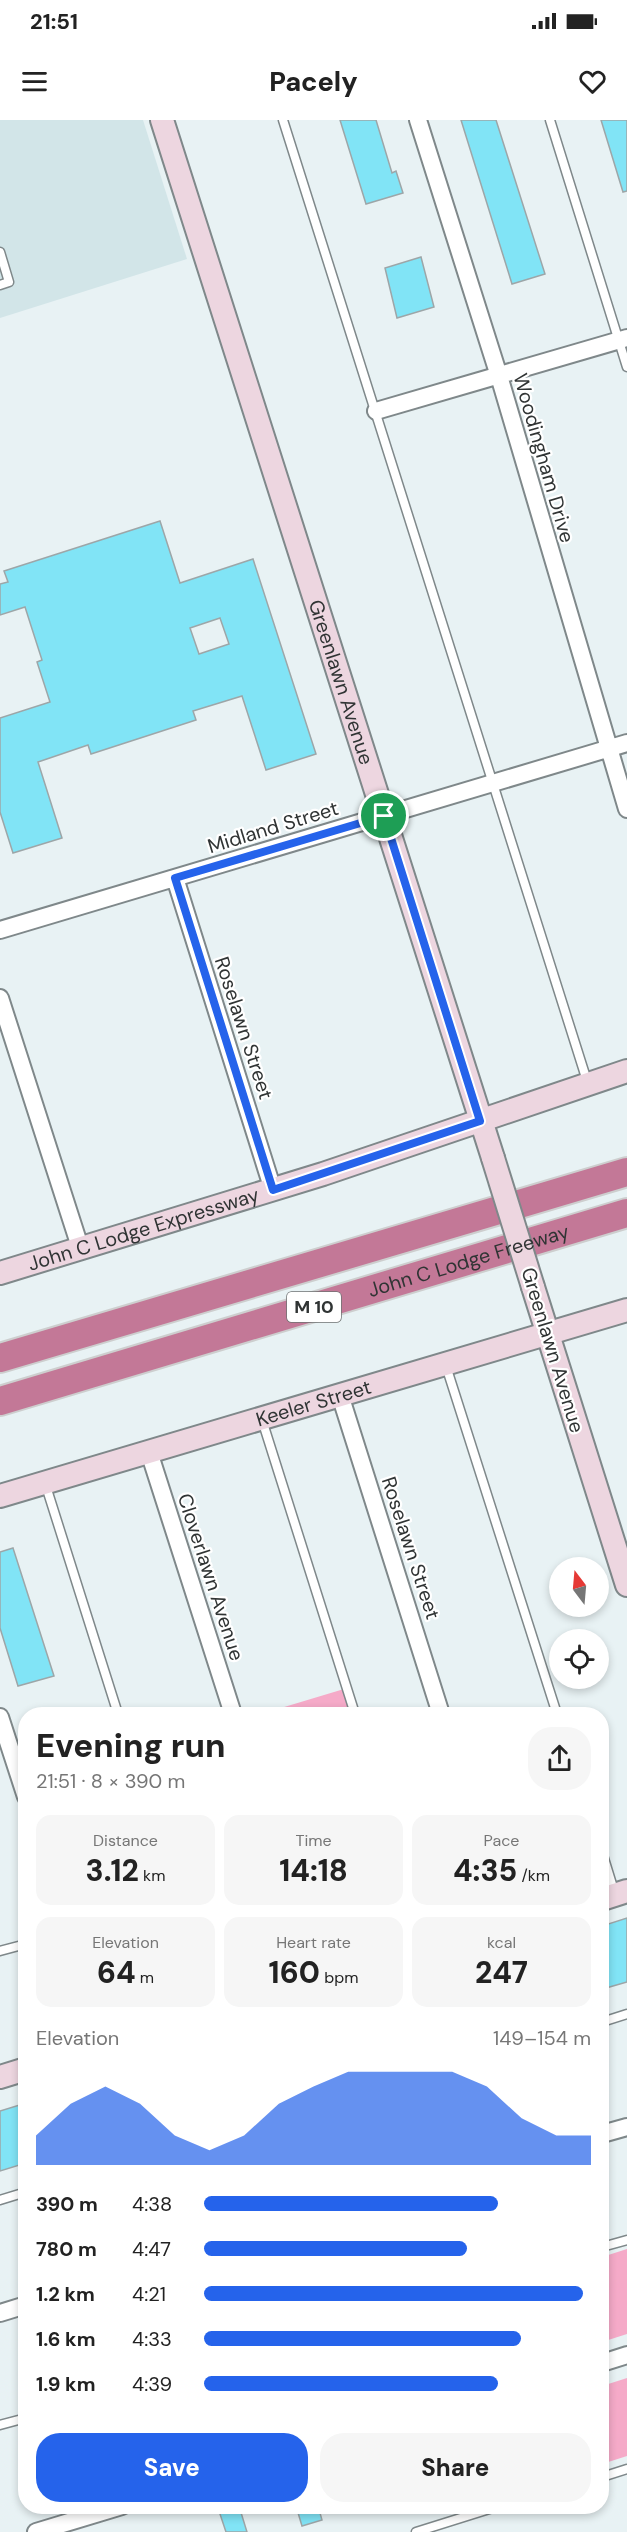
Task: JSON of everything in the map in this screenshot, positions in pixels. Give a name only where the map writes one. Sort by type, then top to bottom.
[{"type":"highway","name":"John C Lodge Freeway","points":[[0,1358],[627,1172]]},
{"type":"highway","name":"John C Lodge Freeway","points":[[0,1401],[627,1214]]},
{"type":"street","name":"Greenlawn Avenue","points":[[162,120],[627,1585]]},
{"type":"street","name":"Woodingham Drive","points":[[418,120],[499,376],[627,809]]},
{"type":"street","points":[[376,411],[623,339]]},
{"type":"street","name":"Midland Street","points":[[0,930],[627,743]]},
{"type":"street","name":"Roselawn Street","points":[[175,878],[273,1190]]},
{"type":"street","points":[[0,998],[81,1250]]},
{"type":"street","name":"John C Lodge Expressway","points":[[0,1274],[273,1190],[627,1071]]},
{"type":"street","name":"Keeler Street","points":[[0,1496],[627,1310]]},
{"type":"street","name":"Roselawn Street","points":[[340,1395],[439,1707]]},
{"type":"street","name":"Cloverlawn Avenue","points":[[149,1452],[231,1707]]},
{"type":"street","points":[[0,1717],[18,1772]]},
{"type":"street","points":[[0,2077],[18,2071]]},
{"type":"street","points":[[609,2132],[627,2127]]},
{"type":"street","points":[[0,2313],[18,2307]]},
{"type":"street","points":[[609,2361],[627,2355]]},
{"type":"street","points":[[36,2532],[96,2514]]},
{"type":"lane","points":[[283,120],[588,1084]]},
{"type":"lane","points":[[550,120],[623,339],[627,367]]},
{"type":"lane","points":[[0,252],[9,282],[0,285]]},
{"type":"lane","points":[[445,1364],[555,1707]]},
{"type":"lane","points":[[261,1418],[353,1707]]},
{"type":"lane","points":[[45,1483],[116,1707]]},
{"type":"lane","points":[[609,1875],[615,1895]]},
{"type":"lane","points":[[0,1951],[18,1946]]},
{"type":"lane","points":[[609,2020],[627,2014]]},
{"type":"lane","points":[[0,2200],[18,2194]]},
{"type":"lane","points":[[609,2245],[627,2240]]},
{"type":"lane","points":[[0,2425],[18,2420]]},
{"type":"lane","points":[[609,2474],[627,2469]]},
{"type":"lane","points":[[417,2532],[474,2514]]},
{"type":"shaded area","points":[[0,120],[143,120],[187,259],[0,318]]},
{"type":"shaded area","points":[[344,1689],[350,1707],[284,1707]]},
{"type":"shaded area","points":[[627,2249],[627,2334],[609,2340],[609,2255]]},
{"type":"shaded area","points":[[627,2378],[627,2456],[609,2462],[609,2384]]},
{"type":"building","points":[[340,120],[376,120],[392,173],[396,171],[403,193],[366,204]]},
{"type":"building","points":[[461,120],[496,120],[545,274],[512,284]]},
{"type":"building","points":[[601,120],[627,120],[627,191],[623,192]]},
{"type":"building","points":[[421,257],[434,307],[397,318],[385,268]]},
{"type":"building","points":[[160,521],[180,583],[253,559],[316,754],[266,770],[242,696],[193,711],[196,720],[91,754],[88,745],[38,762],[62,838],[13,853],[0,812],[0,718],[50,702],[37,662],[42,660],[25,607],[0,615],[0,584],[8,582],[4,571]],"holes":[[[220,618],[229,644],[199,654],[190,628]]]},
{"type":"building","points":[[13,1548],[54,1676],[18,1686],[0,1628],[0,1552]]},
{"type":"building","points":[[627,1918],[627,1982],[609,1987],[609,1924]]},
{"type":"building","points":[[18,2105],[18,2165],[0,2171],[0,2111]]},
{"type":"building","points":[[220,2514],[241,2514],[247,2532],[226,2532]]},
{"type":"building","points":[[298,2514],[320,2514],[322,2520],[302,2526]]},
{"type":"route","points":[[384,816],[480,1121],[273,1190],[175,878],[384,816]]}]
